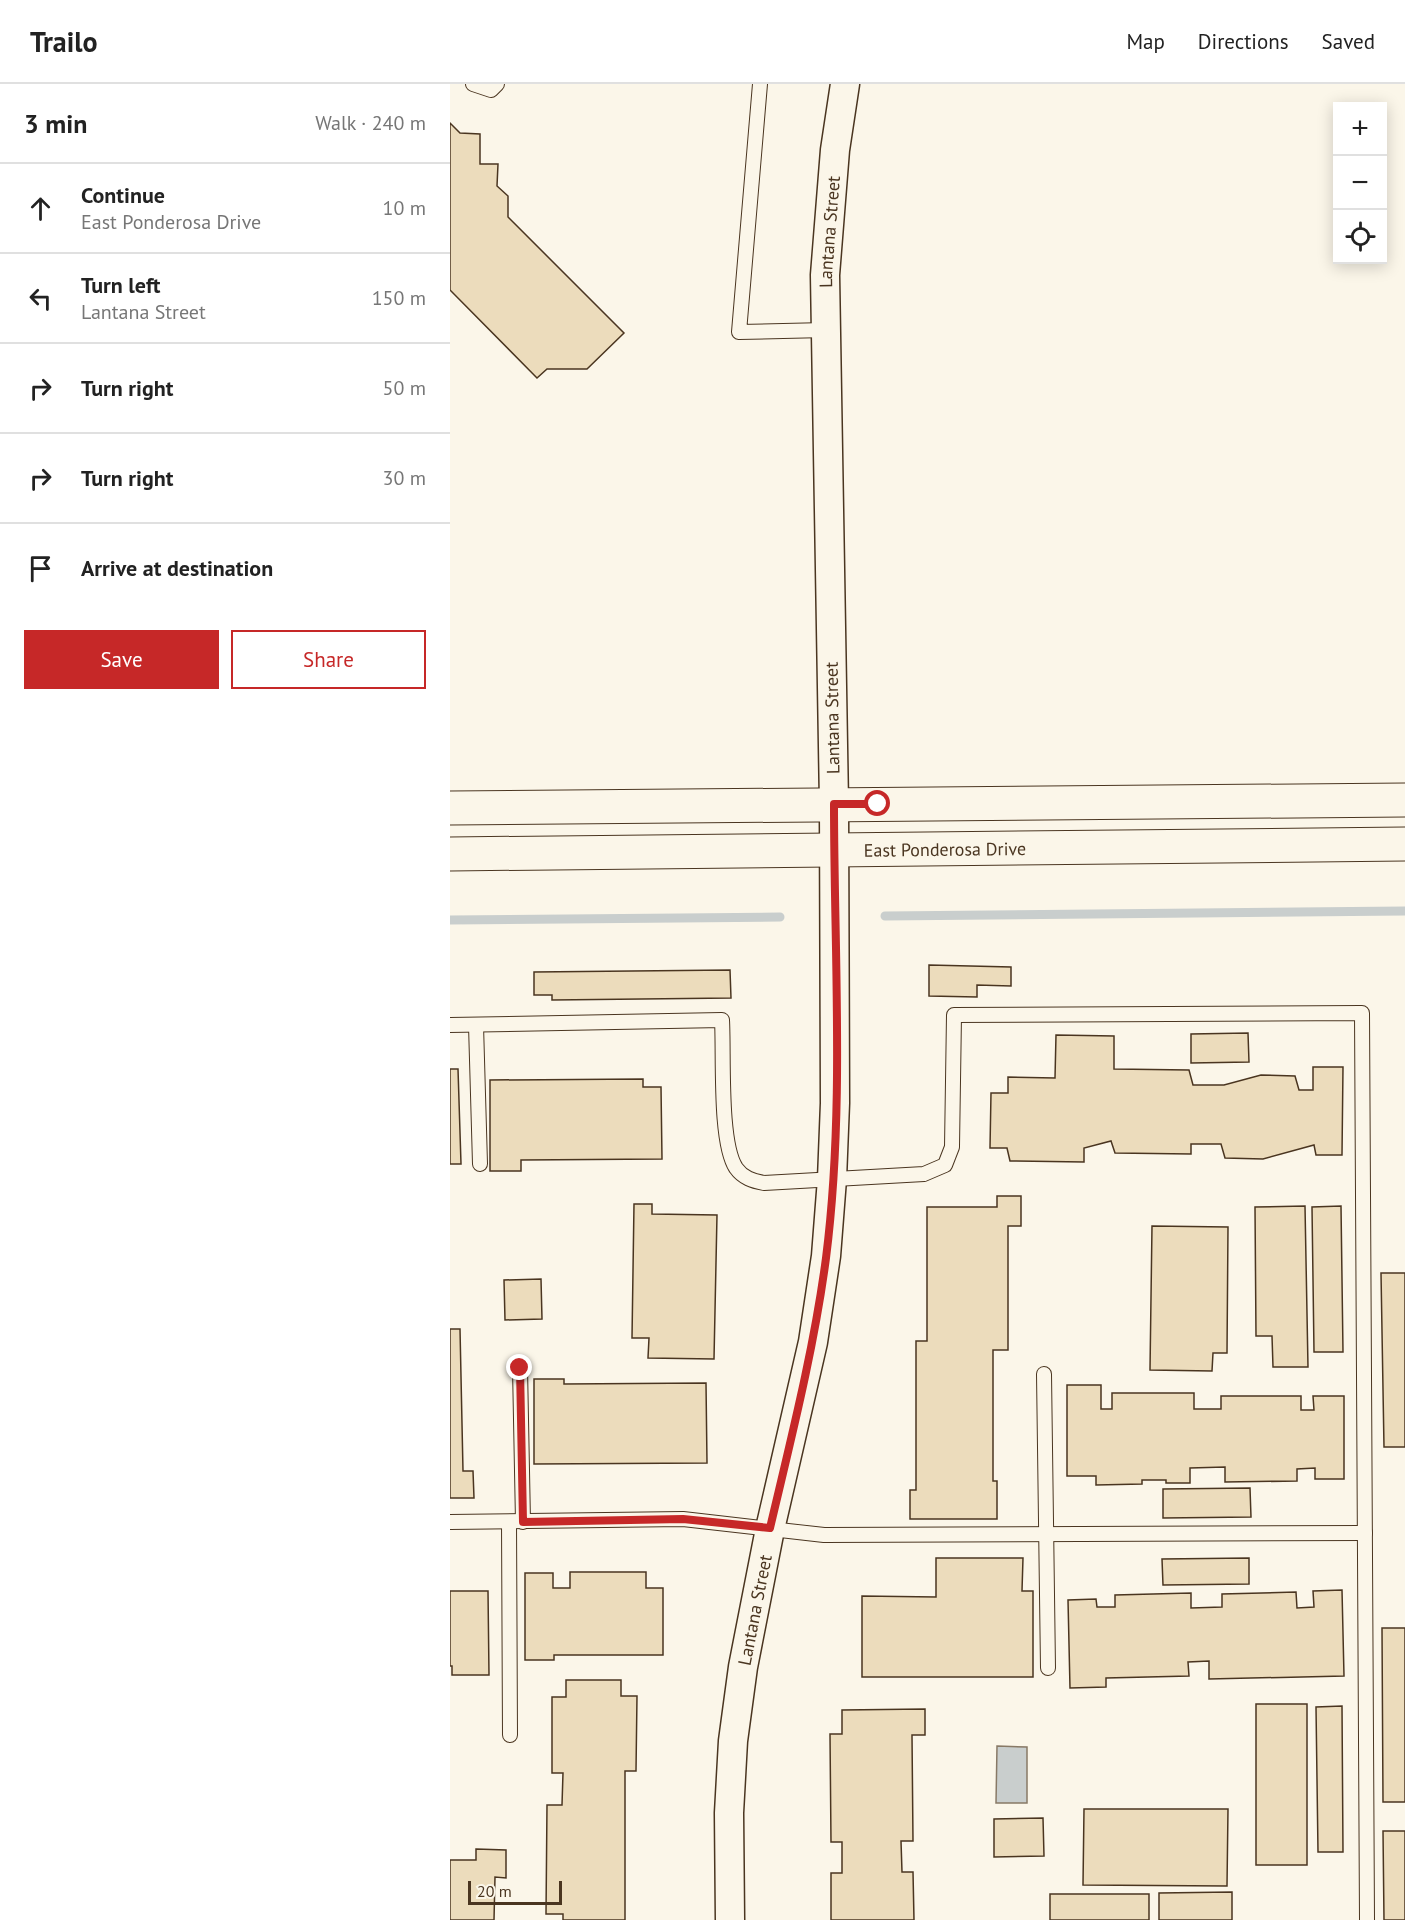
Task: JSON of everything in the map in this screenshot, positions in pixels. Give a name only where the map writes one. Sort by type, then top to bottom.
[{"type":"main road","points":[[450,808],[1405,800]]},
{"type":"main road","name":"East Ponderosa Drive","points":[[450,854],[834,848],[1405,844]]},
{"type":"street","name":"Lantana Street","points":[[730,1920],[729,1813],[733,1742],[743,1667],[770,1528],[813,1342],[826,1256],[832,1179],[836,1103],[834,804],[826,330],[828,241],[835,150],[845,84]]},
{"type":"lane","points":[[473,84],[494,87]]},
{"type":"lane","points":[[760,84],[738,332],[826,330]]},
{"type":"lane","points":[[450,1025],[722,1020],[727,1148],[737,1169],[748,1179],[764,1183],[924,1174],[945,1165],[952,1147],[954,1015],[1362,1013],[1367,1920]]},
{"type":"lane","points":[[476,1025],[480,1164]]},
{"type":"lane","points":[[510,1735],[520,1368]]},
{"type":"lane","points":[[1044,1374],[1048,1668]]},
{"type":"lane","points":[[450,1522],[683,1519],[824,1535],[1365,1533]]},
{"type":"shaded area","points":[[997,1746],[1027,1747],[1027,1803],[996,1803]]},
{"type":"building","points":[[450,123],[460,133],[480,134],[480,164],[498,164],[497,186],[508,196],[508,217],[624,333],[587,369],[547,369],[537,378],[450,290]]},
{"type":"building","points":[[929,965],[1011,967],[1011,986],[977,985],[977,997],[929,996]]},
{"type":"building","points":[[730,970],[731,998],[552,1000],[552,995],[534,995],[534,972]]},
{"type":"building","points":[[1248,1033],[1249,1062],[1191,1063],[1191,1034]]},
{"type":"building","points":[[1056,1035],[1114,1036],[1114,1069],[1189,1070],[1193,1085],[1224,1085],[1261,1075],[1295,1076],[1299,1090],[1313,1090],[1313,1067],[1343,1067],[1342,1155],[1316,1155],[1314,1145],[1263,1159],[1225,1158],[1221,1144],[1191,1144],[1191,1154],[1115,1153],[1111,1141],[1084,1148],[1084,1162],[1010,1161],[1007,1148],[990,1148],[991,1093],[1008,1093],[1008,1077],[1055,1078]]},
{"type":"building","points":[[450,1069],[458,1069],[461,1164],[450,1164]]},
{"type":"building","points":[[643,1079],[643,1087],[661,1087],[662,1159],[521,1160],[521,1171],[490,1171],[490,1080]]},
{"type":"building","points":[[997,1196],[1021,1196],[1021,1226],[1008,1226],[1008,1350],[993,1350],[993,1481],[997,1481],[997,1519],[910,1519],[910,1490],[916,1490],[916,1341],[927,1341],[927,1207],[997,1207]]},
{"type":"building","points":[[634,1204],[652,1204],[652,1214],[717,1215],[714,1359],[648,1358],[649,1338],[632,1338]]},
{"type":"building","points":[[1305,1206],[1308,1367],[1273,1367],[1272,1336],[1256,1336],[1255,1207]]},
{"type":"building","points":[[1341,1206],[1343,1352],[1314,1352],[1312,1207]]},
{"type":"building","points":[[1152,1226],[1228,1227],[1227,1353],[1213,1353],[1212,1371],[1150,1370]]},
{"type":"building","points":[[1381,1273],[1405,1273],[1405,1447],[1384,1447]]},
{"type":"building","points":[[541,1279],[542,1319],[505,1320],[504,1280]]},
{"type":"building","points":[[450,1329],[460,1329],[463,1471],[473,1471],[474,1498],[450,1498]]},
{"type":"building","points":[[534,1379],[564,1379],[564,1384],[706,1383],[707,1463],[534,1464]]},
{"type":"building","points":[[1067,1385],[1101,1385],[1101,1409],[1112,1409],[1112,1393],[1194,1393],[1194,1409],[1221,1409],[1221,1396],[1301,1396],[1301,1410],[1314,1410],[1313,1396],[1344,1396],[1344,1479],[1315,1479],[1315,1468],[1297,1469],[1297,1481],[1225,1482],[1225,1467],[1190,1468],[1190,1483],[1142,1480],[1142,1484],[1096,1485],[1096,1476],[1067,1476]]},
{"type":"building","points":[[1250,1488],[1251,1517],[1163,1518],[1163,1489]]},
{"type":"building","points":[[936,1558],[1023,1558],[1022,1591],[1033,1591],[1033,1677],[862,1677],[862,1596],[936,1597]]},
{"type":"building","points":[[1249,1558],[1249,1584],[1163,1585],[1162,1559]]},
{"type":"building","points":[[570,1572],[646,1572],[646,1588],[663,1588],[663,1655],[554,1655],[554,1660],[525,1660],[525,1573],[553,1573],[553,1588],[570,1588]]},
{"type":"building","points":[[1342,1590],[1344,1676],[1209,1679],[1209,1661],[1188,1662],[1189,1676],[1106,1678],[1106,1687],[1070,1688],[1068,1600],[1096,1599],[1097,1607],[1115,1607],[1115,1595],[1191,1593],[1191,1608],[1222,1607],[1222,1594],[1296,1592],[1297,1608],[1314,1607],[1313,1591]]},
{"type":"building","points":[[450,1591],[488,1591],[489,1675],[452,1675]]},
{"type":"building","points":[[1382,1628],[1405,1628],[1405,1802],[1383,1802]]},
{"type":"building","points":[[566,1680],[621,1680],[621,1696],[637,1696],[636,1771],[625,1771],[625,1920],[563,1920],[563,1914],[546,1914],[547,1805],[562,1805],[563,1773],[552,1773],[552,1697],[566,1697]]},
{"type":"building","points":[[1256,1704],[1307,1704],[1307,1865],[1256,1865]]},
{"type":"building","points":[[1342,1706],[1343,1852],[1318,1852],[1316,1707]]},
{"type":"building","points":[[925,1709],[925,1735],[912,1735],[913,1841],[901,1841],[902,1872],[913,1872],[914,1920],[831,1920],[831,1873],[842,1873],[842,1842],[831,1842],[830,1734],[842,1734],[842,1710]]},
{"type":"building","points":[[1084,1809],[1228,1809],[1227,1886],[1083,1885]]},
{"type":"building","points":[[1043,1818],[1044,1856],[994,1857],[994,1819]]},
{"type":"building","points":[[1383,1831],[1405,1831],[1405,1920],[1384,1920]]},
{"type":"building","points":[[476,1849],[506,1850],[506,1878],[495,1877],[494,1920],[450,1920],[450,1860],[476,1860]]},
{"type":"building","points":[[1232,1892],[1232,1920],[1159,1920],[1159,1893]]},
{"type":"building","points":[[1050,1894],[1149,1894],[1149,1920],[1050,1920]]},
{"type":"waterway","points":[[885,916],[1405,911]]},
{"type":"waterway","points":[[450,920],[780,917]]},
{"type":"route","points":[[520,1368],[523,1522],[683,1519],[770,1528],[813,1342],[826,1256],[836,1103],[834,804],[878,804]]}]
